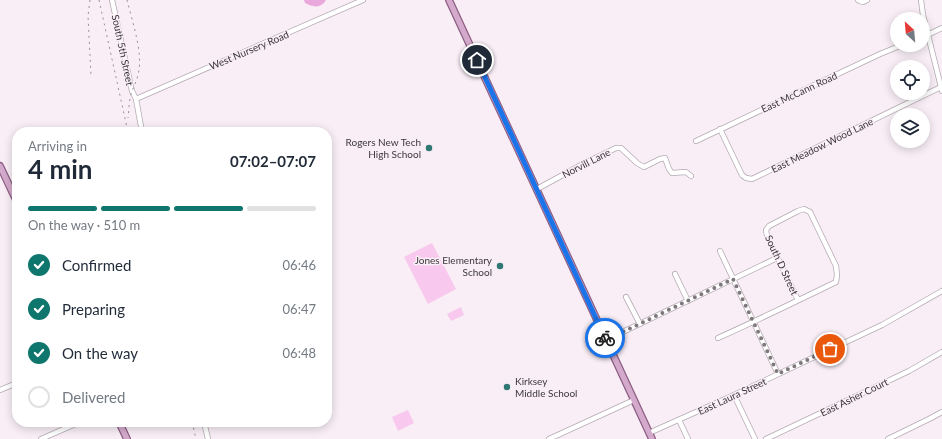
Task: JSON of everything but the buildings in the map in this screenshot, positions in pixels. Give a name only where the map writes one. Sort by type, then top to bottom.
[{"type":"main road","points":[[449,0],[650,436]]},
{"type":"main road","points":[[0,166],[12,191]]},
{"type":"main road","points":[[122,427],[127,439]]},
{"type":"street","name":"South 5th Street","points":[[112,0],[132,91],[136,99],[141,127]]},
{"type":"street","name":"West Nursery Road","points":[[136,99],[363,0]]},
{"type":"street","points":[[859,1],[863,2],[867,0]]},
{"type":"street","points":[[921,0],[922,12]]},
{"type":"street","points":[[930,34],[942,28]]},
{"type":"street","name":"East McCann Road","points":[[696,141],[890,50]]},
{"type":"street","points":[[930,52],[942,89]]},
{"type":"street","name":"East Meadow Wood Lane","points":[[720,130],[742,175],[746,178],[752,178],[942,89]]},
{"type":"street","name":"Norvill Lane","points":[[537,189],[616,148],[621,148],[637,163],[644,167],[660,158],[665,158],[669,170],[672,173],[686,172],[691,176]]},
{"type":"street","name":"South D Street","points":[[804,209],[810,212],[836,266],[836,282],[798,300],[777,258],[767,236],[766,230],[769,226],[804,209]]},
{"type":"street","points":[[720,251],[778,374]]},
{"type":"street","points":[[606,340],[777,258]]},
{"type":"street","points":[[674,274],[688,301]]},
{"type":"street","name":"East Laura Street","points":[[650,436],[679,420],[882,325],[942,291]]},
{"type":"street","points":[[626,297],[640,324]]},
{"type":"street","points":[[718,338],[798,300]]},
{"type":"street","name":"East Asher Court","points":[[766,439],[908,371],[942,352]]},
{"type":"street","points":[[0,390],[12,385]]},
{"type":"street","points":[[734,395],[755,439]]},
{"type":"street","points":[[549,439],[634,400]]},
{"type":"street","points":[[888,439],[942,412]]},
{"type":"street","points":[[679,420],[688,439]]},
{"type":"street","points":[[41,439],[69,427]]},
{"type":"street","points":[[205,427],[208,439]]},
{"type":"shaded area","points":[[304,0],[326,0],[322,5],[316,6],[305,3]]},
{"type":"shaded area","points":[[432,243],[456,289],[428,304],[404,257]]},
{"type":"shaded area","points":[[461,307],[464,315],[451,321],[447,314]]},
{"type":"shaded area","points":[[408,410],[414,423],[398,431],[392,417]]},
{"type":"railway","points":[[90,0],[88,16],[91,76]]},
{"type":"railway","points":[[99,0],[127,127]]},
{"type":"railway","points":[[127,0],[136,35],[140,62],[138,75],[130,97],[128,118]]},
{"type":"railway","points":[[193,427],[196,439]]},
{"type":"way so far","points":[[605,338],[606,340],[733,279],[778,374],[830,349]]},
{"type":"place","name":"Rogers New Tech High School","points":[[429,148]]},
{"type":"place","name":"Jones Elementary School","points":[[500,266]]},
{"type":"place","name":"Kirksey Middle School","points":[[507,387]]},
{"type":"route","points":[[477,60],[605,338]]}]
